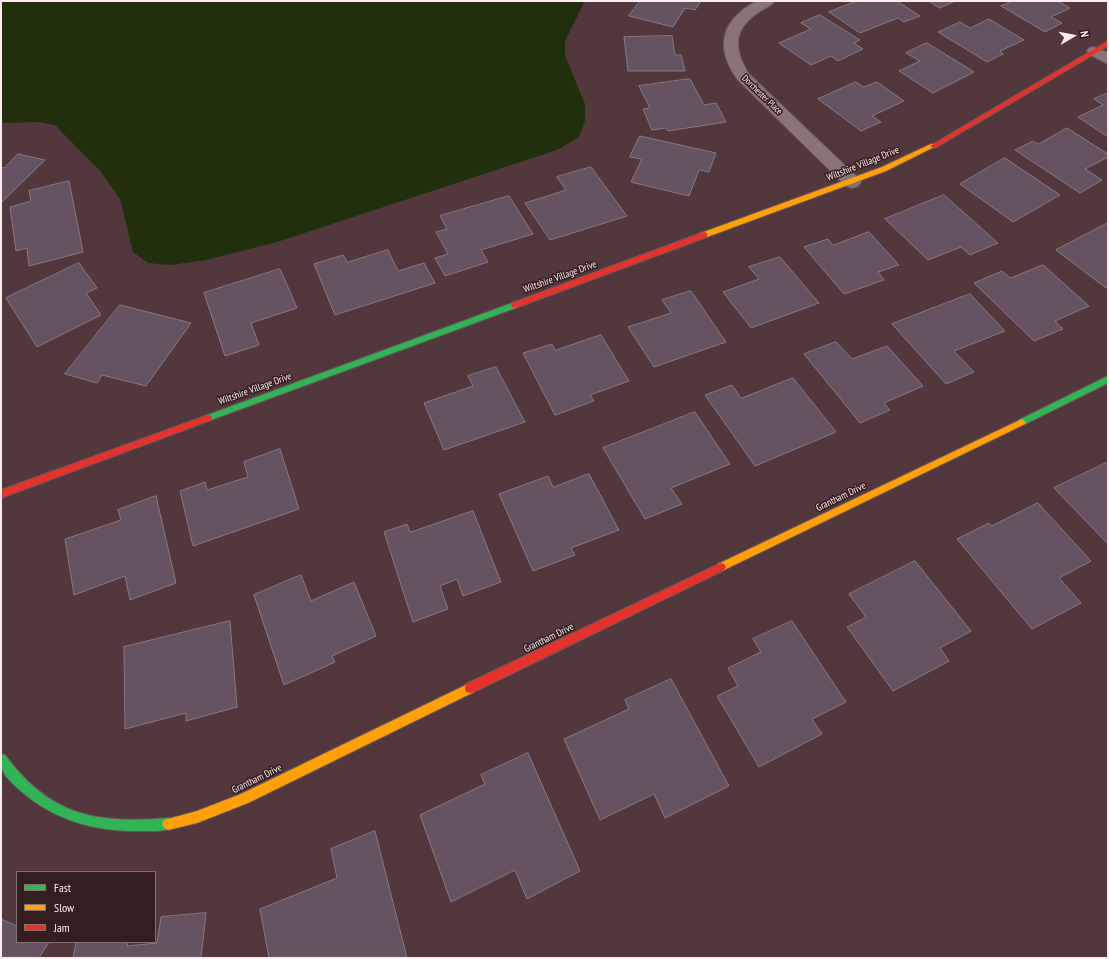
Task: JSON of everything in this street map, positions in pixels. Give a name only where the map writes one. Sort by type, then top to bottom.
[{"type":"street","name":"Dorchester Place","points":[[768,1],[745,14],[734,28],[729,43],[732,60],[743,77],[852,182]]},
{"type":"street","name":"Wiltshire Village Drive","points":[[1,494],[884,169],[931,147],[1108,43]]},
{"type":"street","points":[[1094,51],[1108,59]]},
{"type":"street","name":"Grantham Drive","points":[[1,759],[11,774],[26,791],[39,801],[67,816],[90,823],[116,827],[171,824],[199,816],[230,804],[305,768],[1025,421],[1108,379]]},
{"type":"shaded area","points":[[1,1],[585,1],[565,41],[565,55],[585,104],[585,121],[579,137],[557,150],[277,242],[206,260],[171,265],[148,263],[133,252],[120,199],[101,172],[55,125],[38,122],[1,123]]},
{"type":"building","points":[[640,1],[701,1],[695,10],[685,8],[673,27],[629,16]]},
{"type":"building","points":[[857,1],[897,1],[920,16],[904,22],[898,18],[860,33],[829,12]]},
{"type":"building","points":[[929,1],[955,1],[940,8]]},
{"type":"building","points":[[1013,1],[1058,1],[1070,8],[1051,17],[1062,23],[1045,32],[1001,6]]},
{"type":"building","points":[[820,15],[860,40],[854,43],[863,49],[838,61],[831,56],[811,65],[779,43],[811,29],[801,23]]},
{"type":"building","points":[[989,19],[1024,40],[1000,51],[1003,54],[987,62],[938,32],[960,22],[970,28]]},
{"type":"building","points":[[672,36],[675,55],[681,55],[685,71],[628,71],[624,37]]},
{"type":"building","points":[[927,43],[974,72],[933,93],[899,71],[920,61],[906,53]]},
{"type":"building","points":[[690,79],[704,105],[716,103],[726,122],[668,131],[666,128],[652,130],[643,109],[650,108],[639,86]]},
{"type":"building","points":[[856,82],[863,87],[877,82],[904,101],[872,116],[881,122],[861,131],[818,99]]},
{"type":"building","points":[[1108,93],[1108,137],[1078,117],[1103,105],[1094,99]]},
{"type":"building","points":[[1067,128],[1108,154],[1108,157],[1085,169],[1102,180],[1080,193],[1015,150],[1033,141],[1038,144]]},
{"type":"building","points":[[640,136],[716,153],[709,172],[699,170],[689,196],[631,182],[642,159],[630,157]]},
{"type":"building","points":[[18,154],[45,160],[1,203],[1,167],[4,168]]},
{"type":"building","points":[[1005,158],[1060,195],[1013,222],[960,184]]},
{"type":"building","points":[[591,167],[627,216],[550,240],[525,203],[566,190],[557,177]]},
{"type":"building","points":[[69,181],[83,252],[29,266],[27,248],[16,251],[10,207],[31,201],[29,191]]},
{"type":"building","points":[[944,195],[998,243],[970,255],[961,247],[928,260],[885,219]]},
{"type":"building","points":[[509,196],[533,234],[481,250],[488,262],[445,276],[435,258],[448,254],[436,232],[447,229],[440,216]]},
{"type":"building","points":[[1108,223],[1108,287],[1106,288],[1056,250]]},
{"type":"building","points":[[869,232],[899,265],[878,272],[884,280],[844,294],[804,247],[828,239],[833,245]]},
{"type":"building","points":[[388,250],[398,271],[424,263],[435,283],[335,315],[314,264],[343,255],[347,262]]},
{"type":"building","points":[[780,257],[819,303],[751,328],[723,292],[759,279],[749,267]]},
{"type":"building","points":[[79,263],[97,288],[86,293],[101,315],[37,347],[6,298]]},
{"type":"building","points":[[1043,265],[1089,306],[1055,321],[1063,329],[1034,341],[974,283],[1002,271],[1010,278]]},
{"type":"building","points":[[280,269],[297,308],[251,323],[259,345],[225,356],[204,293]]},
{"type":"building","points":[[691,291],[726,342],[654,367],[628,327],[671,313],[662,300]]},
{"type":"building","points":[[970,294],[1005,331],[954,351],[974,372],[946,384],[892,324]]},
{"type":"building","points":[[120,305],[191,323],[146,386],[102,375],[97,383],[65,374]]},
{"type":"building","points":[[601,335],[629,381],[590,395],[594,401],[555,415],[523,353],[552,344],[555,350]]},
{"type":"building","points":[[836,342],[852,359],[887,346],[923,386],[884,403],[890,410],[860,423],[804,354]]},
{"type":"building","points":[[496,367],[525,422],[444,450],[424,403],[473,386],[468,376]]},
{"type":"building","points":[[793,378],[836,432],[755,466],[705,395],[732,385],[741,398]]},
{"type":"building","points":[[695,412],[730,464],[671,488],[682,504],[645,519],[603,448]]},
{"type":"building","points":[[280,449],[299,509],[193,546],[180,491],[205,482],[207,490],[248,477],[244,462]]},
{"type":"building","points":[[1108,462],[1108,544],[1054,488]]},
{"type":"building","points":[[589,474],[619,530],[571,548],[575,555],[533,571],[499,494],[548,476],[553,487]]},
{"type":"building","points":[[156,496],[176,583],[130,600],[125,576],[74,595],[65,539],[121,520],[118,510]]},
{"type":"building","points":[[1038,503],[1091,561],[1059,578],[1081,603],[1032,629],[957,539],[989,523],[991,526]]},
{"type":"building","points":[[473,511],[501,582],[463,596],[457,579],[440,586],[448,609],[413,622],[384,532],[407,524],[410,532]]},
{"type":"building","points":[[915,561],[971,631],[940,648],[949,661],[893,691],[847,627],[866,617],[849,594]]},
{"type":"building","points":[[301,575],[311,601],[354,582],[376,636],[332,656],[335,662],[284,685],[254,595]]},
{"type":"building","points":[[230,621],[237,707],[186,721],[186,713],[125,729],[124,647]]},
{"type":"building","points":[[792,621],[846,702],[812,719],[822,734],[759,767],[717,696],[738,686],[728,668],[761,652],[753,639]]},
{"type":"building","points":[[671,679],[729,786],[665,818],[654,794],[600,820],[564,739],[629,709],[625,700]]},
{"type":"building","points":[[528,753],[580,871],[527,899],[515,870],[451,902],[420,815],[485,784],[481,775]]},
{"type":"building","points":[[375,831],[407,958],[269,958],[260,909],[337,878],[331,849]]},
{"type":"building","points":[[206,913],[201,958],[73,958],[76,943],[128,943],[127,946],[157,943],[161,917]]},
{"type":"building","points":[[1,919],[16,926],[16,943],[48,943],[39,958],[1,958]]},
{"type":"traffic: fast","points":[[208,418],[515,305]]},
{"type":"traffic: fast","points":[[1022,422],[1108,379]]},
{"type":"traffic: fast","points":[[1,759],[17,780],[36,797],[53,808],[71,816],[89,821],[127,826],[168,824]]},
{"type":"traffic: slow","points":[[704,235],[884,169],[933,146]]},
{"type":"traffic: slow","points":[[721,567],[1022,422]]},
{"type":"traffic: slow","points":[[168,824],[197,817],[244,799],[470,688]]},
{"type":"traffic: jam","points":[[933,146],[1108,43]]},
{"type":"traffic: jam","points":[[515,305],[704,235]]},
{"type":"traffic: jam","points":[[1,494],[208,418]]},
{"type":"traffic: jam","points":[[470,688],[721,567]]}]
